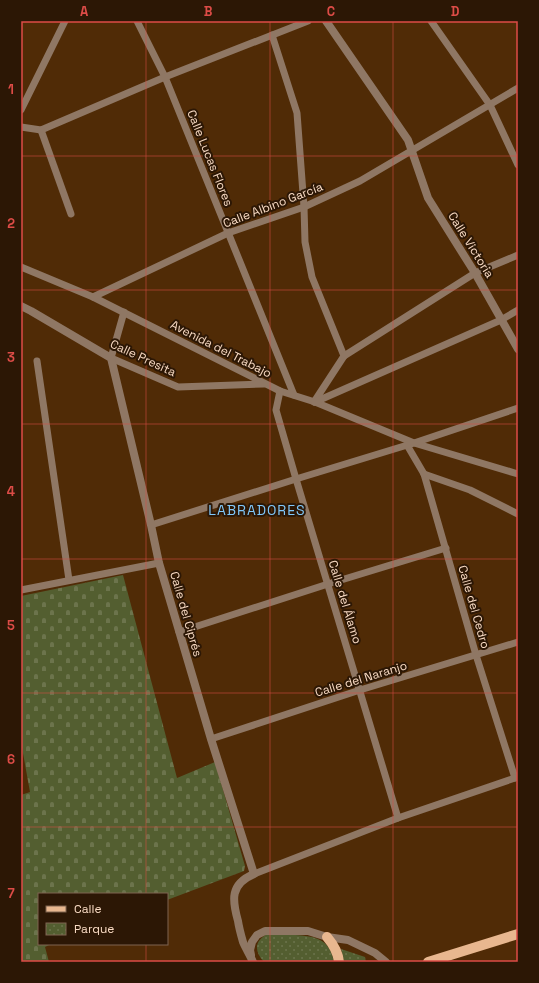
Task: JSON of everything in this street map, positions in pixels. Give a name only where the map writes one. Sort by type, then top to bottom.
[{"type":"main road","points":[[428,962],[518,934]]},
{"type":"main road","points":[[327,937],[333,943],[337,951],[339,962]]},
{"type":"street","points":[[21,110],[66,21]]},
{"type":"street","name":"Calle Lucas Flores","points":[[137,21],[165,77],[294,395]]},
{"type":"street","points":[[21,127],[41,130],[165,77],[308,21]]},
{"type":"street","name":"Calle Victoria","points":[[326,21],[408,140],[428,198],[475,273],[518,348]]},
{"type":"street","points":[[431,21],[490,105],[518,165]]},
{"type":"street","points":[[272,35],[297,114],[305,242],[312,277],[344,356]]},
{"type":"street","name":"Calle Albino García","points":[[93,297],[228,233],[304,207],[360,181],[518,88]]},
{"type":"street","points":[[41,130],[71,214]]},
{"type":"street","points":[[314,402],[344,356],[475,273],[518,255]]},
{"type":"street","name":"Avenida del Trabajo","points":[[21,267],[93,297],[280,391],[314,402],[410,444],[518,474]]},
{"type":"street","name":"Calle Presita","points":[[21,306],[111,358],[178,388],[266,384]]},
{"type":"street","points":[[314,402],[501,320],[518,310]]},
{"type":"street","points":[[111,358],[124,312]]},
{"type":"street","name":"Calle del Ciprés","points":[[111,358],[159,562],[211,739],[254,874]]},
{"type":"street","points":[[37,361],[69,580]]},
{"type":"street","name":"Calle del Álamo","points":[[280,391],[276,410],[398,818]]},
{"type":"street","points":[[151,525],[410,444],[518,408]]},
{"type":"street","name":"Calle del Cedro","points":[[410,444],[424,474],[476,655],[516,777]]},
{"type":"street","points":[[424,474],[470,490],[518,514]]},
{"type":"street","points":[[179,632],[446,548]]},
{"type":"street","points":[[21,590],[159,562]]},
{"type":"street","name":"Calle del Naranjo","points":[[211,739],[360,690],[518,642]]},
{"type":"street","points":[[252,960],[243,942],[234,908],[236,888],[244,879],[398,818],[516,777]]},
{"type":"street","points":[[252,960],[250,950],[252,942],[257,935],[265,931],[308,931],[327,937],[348,940],[375,953],[386,962]]},
{"type":"green space","points":[[123,575],[177,778],[215,762],[245,866],[244,871],[168,900],[168,893],[38,893],[38,945],[49,945],[45,947],[49,962],[21,962],[21,795],[30,792],[21,742],[21,596]]},
{"type":"green space","points":[[269,933],[309,936],[320,940],[329,948],[334,962],[264,962],[260,958],[257,946],[258,942]]},
{"type":"green space","points":[[341,949],[365,957],[366,962],[344,962]]},
{"type":"district","name":"LABRADORES","points":[[257,510]]}]
